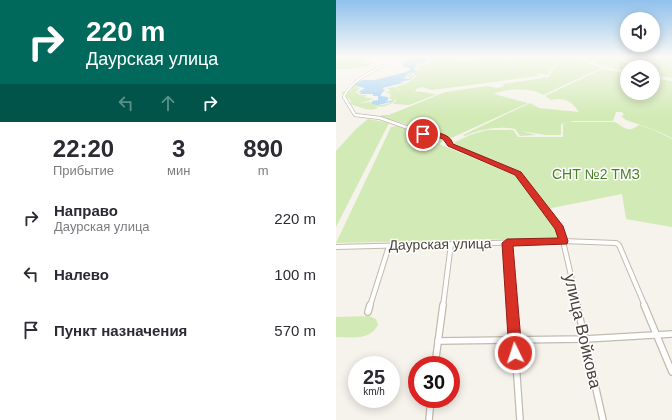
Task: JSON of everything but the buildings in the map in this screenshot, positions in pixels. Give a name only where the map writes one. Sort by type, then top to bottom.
[{"type":"street","name":"улица Войкова","points":[[361,77],[349,87],[344,96],[354,114],[380,118],[423,134],[439,135],[448,138],[450,145],[518,173],[560,228],[604,420]]},
{"type":"street","name":"Даурская улица","points":[[336,247],[563,241],[616,243],[619,245],[657,335]]},
{"type":"street","points":[[507,243],[520,420]]},
{"type":"street","points":[[436,356],[451,244]]},
{"type":"street","points":[[368,312],[389,246]]},
{"type":"street","points":[[438,341],[585,339],[672,334]]},
{"type":"street","points":[[657,335],[672,372]]},
{"type":"street","points":[[429,420],[430,408]]},
{"type":"green space","points":[[415,77],[533,77],[432,90],[422,87],[413,92],[419,91],[437,94],[409,105],[393,104],[396,101],[395,97],[395,101],[390,104],[382,107],[374,106],[378,108],[374,109],[361,108],[350,104],[351,101],[341,92],[352,90],[350,88],[351,85],[360,88],[355,93],[359,93],[359,95],[367,95],[364,97],[374,99],[358,104],[369,102],[371,105],[369,101],[378,105],[384,105],[394,101],[389,98],[391,95],[386,92],[391,91],[387,88],[395,87],[399,91],[412,92],[400,91],[396,87],[409,82]]},
{"type":"green space","points":[[549,77],[583,77],[543,95],[526,90],[498,92],[494,94],[528,103],[451,138],[436,133],[424,133],[406,124],[380,117],[382,115],[389,115],[445,92],[487,86],[498,88],[504,86],[503,84]]},
{"type":"green space","points":[[586,77],[620,77],[620,100],[660,100],[660,79],[672,81],[672,138],[655,130],[626,120],[621,116],[624,115],[622,112],[616,112],[613,121],[574,121],[561,124],[561,135],[546,135],[521,131],[536,135],[520,136],[515,129],[502,128],[490,129],[465,136],[463,135],[530,103],[539,108],[579,112],[567,101],[559,99],[551,100],[545,96]]},
{"type":"green space","points":[[368,119],[389,123],[336,227],[336,151],[356,129]]},
{"type":"green space","name":"СНТ №2 ТМЗ","points":[[569,122],[615,122],[627,129],[632,129],[639,125],[654,130],[672,139],[672,227],[626,219],[622,194],[547,209],[520,172],[451,144],[470,135],[487,130],[513,130],[518,137],[563,137],[563,124]]},
{"type":"green space","points":[[398,126],[421,134],[433,135],[445,139],[439,144],[519,177],[556,228],[558,238],[336,243],[391,127]]},
{"type":"green space","points":[[369,316],[376,319],[378,325],[370,334],[360,337],[336,337],[336,317]]},
{"type":"water","points":[[388,77],[405,77],[404,78],[409,79],[413,77],[410,80],[400,82],[403,83],[382,88],[385,90],[381,96],[388,97],[388,100],[385,102],[394,100],[392,102],[377,105],[372,104],[372,101],[378,100],[378,96],[373,96],[373,94],[360,94],[361,92],[358,92],[365,88],[352,85],[363,80],[375,80]]},
{"type":"route","points":[[423,134],[436,134],[448,138],[450,145],[518,173],[560,228],[563,241],[507,243],[515,353]]}]
